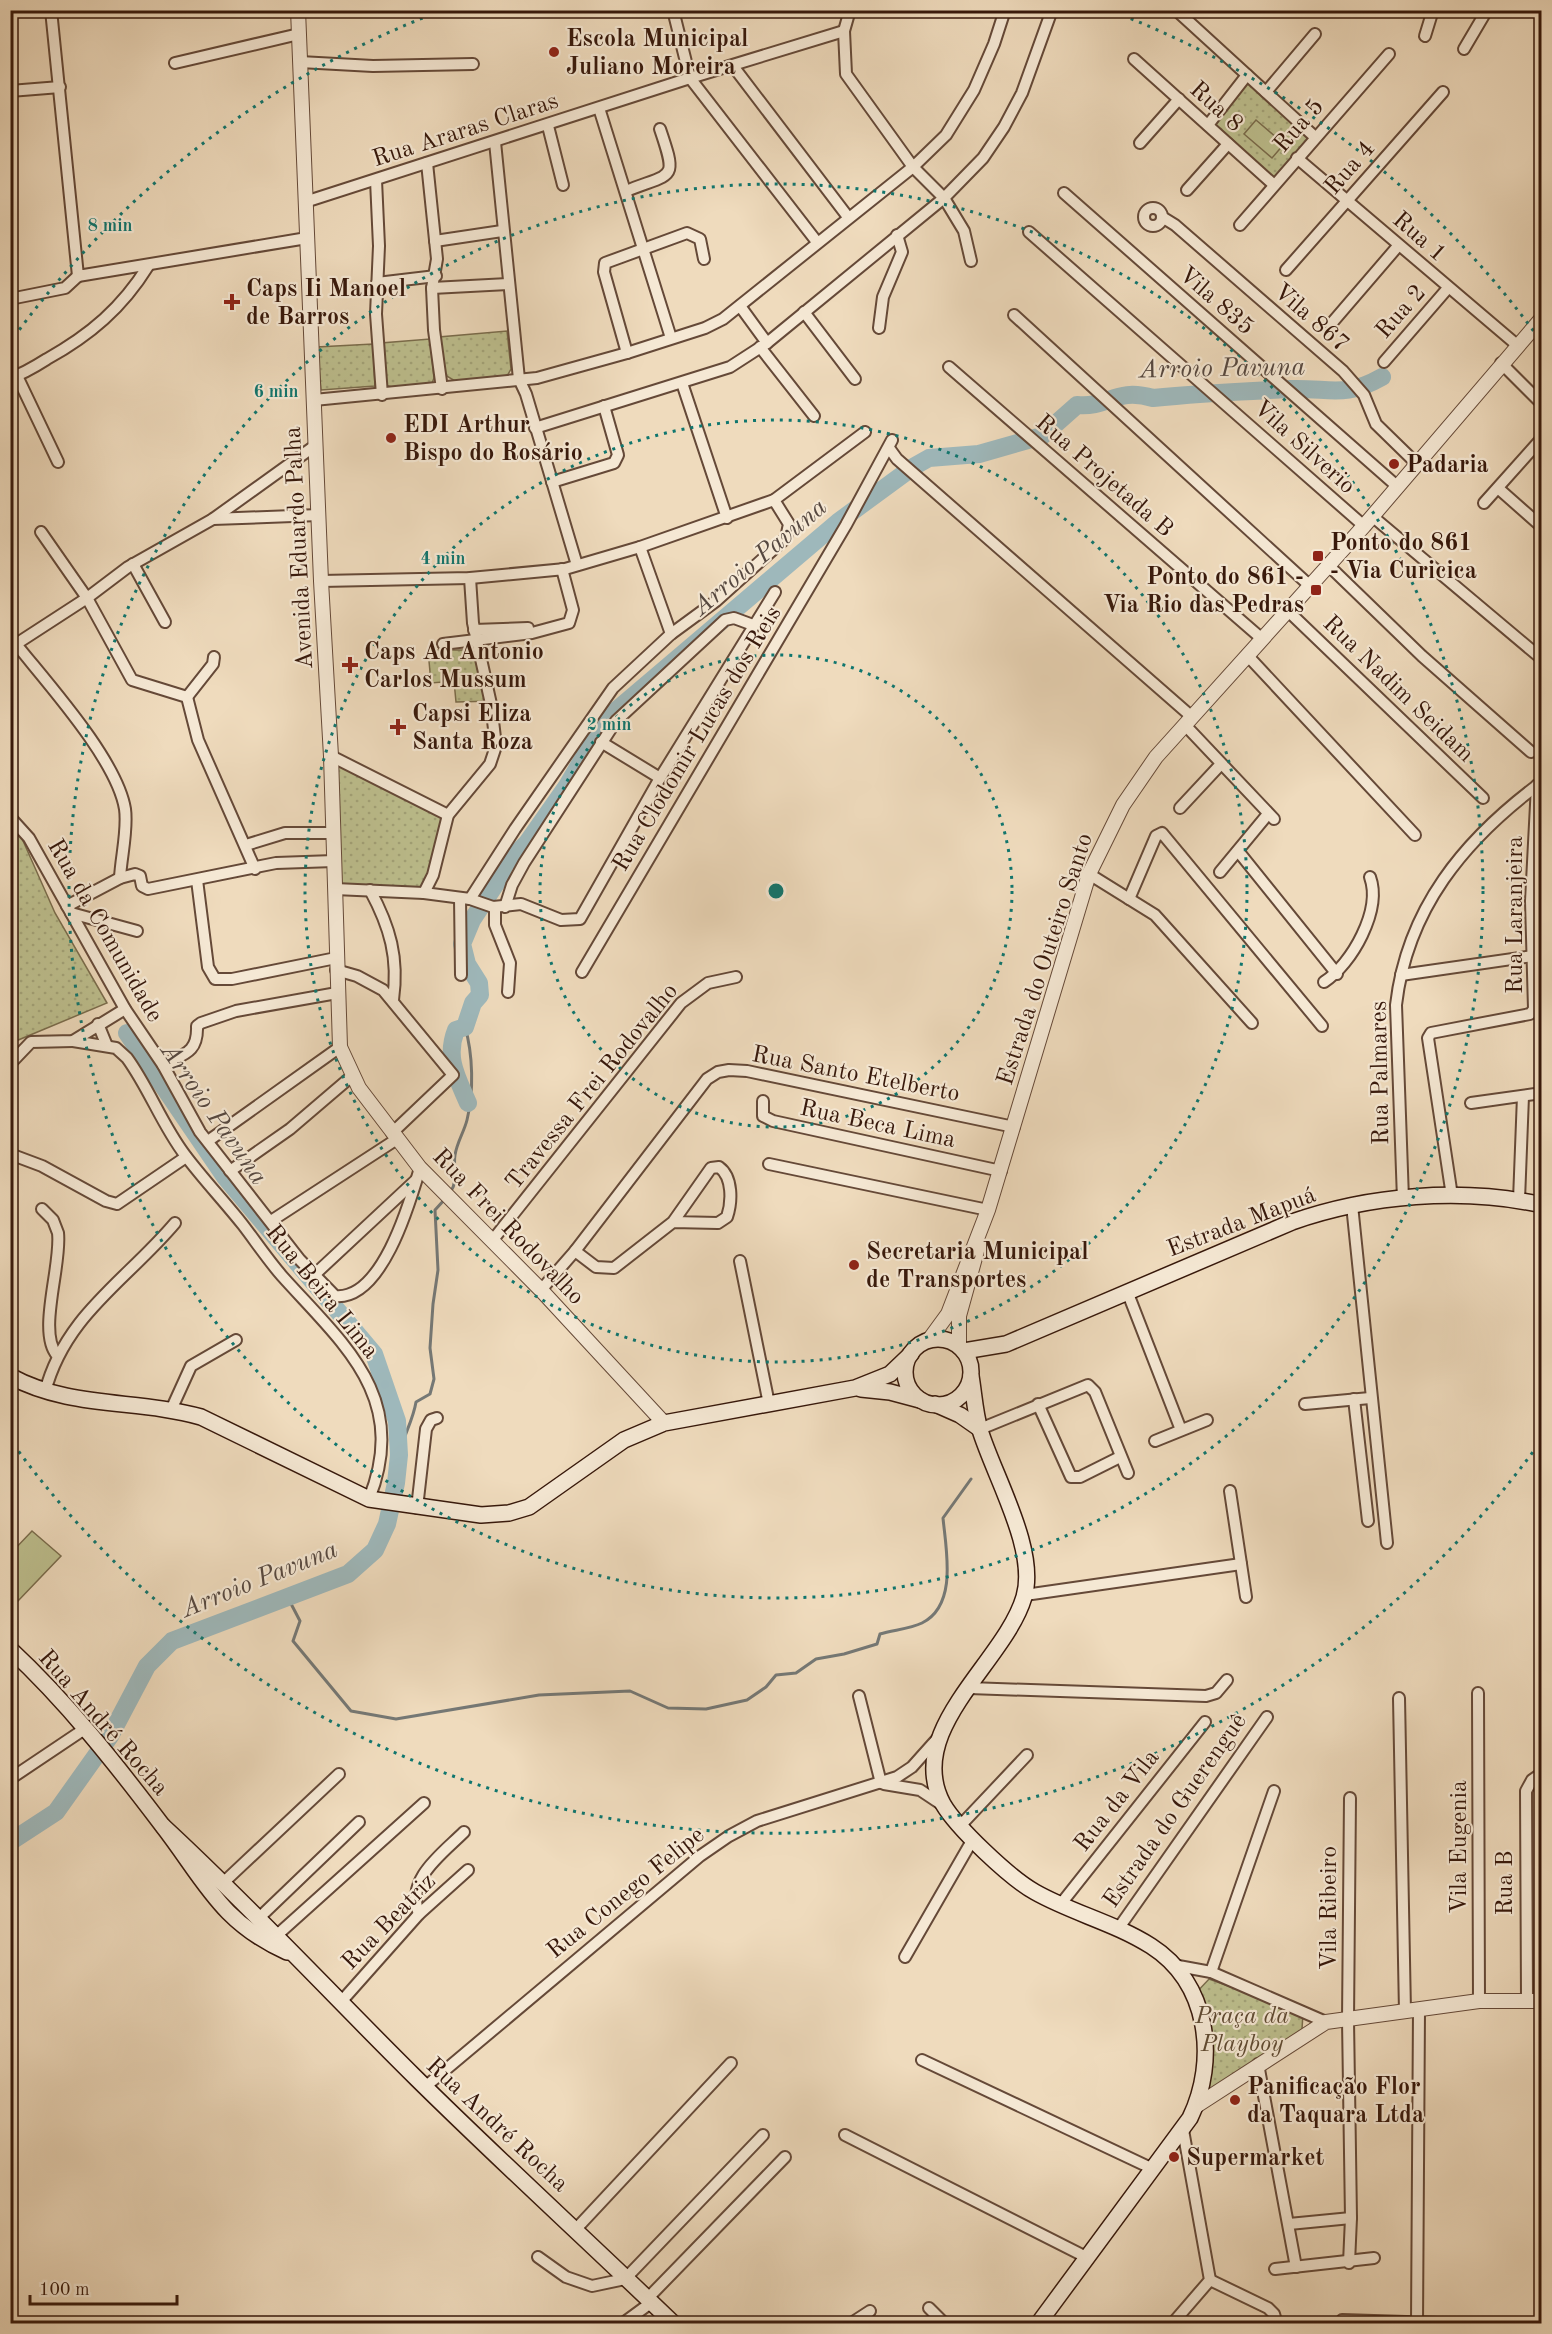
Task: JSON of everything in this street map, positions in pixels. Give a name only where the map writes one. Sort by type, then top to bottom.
[{"type":"main road","name":"Estrada Mapuá","points":[[971,1373],[1006,1344],[1292,1222],[1352,1205],[1403,1199],[1452,1196],[1519,1200],[1542,1205]]},
{"type":"main road","points":[[10,1376],[45,1392],[98,1402],[171,1410],[217,1424],[372,1500],[415,1508],[481,1515],[509,1513],[529,1507],[624,1440],[664,1423],[855,1388],[890,1374],[911,1354],[929,1340],[945,1339],[962,1349],[971,1373],[959,1398],[951,1402],[929,1403],[910,1388],[907,1380],[907,1362],[911,1354]]},
{"type":"main road","name":"Estrada Mapuá","points":[[962,1349],[1006,1344]]},
{"type":"main road","name":"Estrada do Guerenguê","points":[[971,1373],[980,1429],[1021,1543],[1026,1566],[1025,1595],[1011,1625],[937,1739],[935,1776],[944,1806],[960,1826],[1017,1880],[1060,1905],[1118,1929],[1152,1947],[1173,1965],[1192,1993],[1206,2039],[1205,2073],[1196,2106],[1183,2130],[1038,2324]]},
{"type":"main road","points":[[855,1388],[890,1392],[929,1403],[960,1415],[980,1429]]},
{"type":"main road","name":"Rua André Rocha","points":[[14,1658],[87,1730],[163,1826],[217,1903],[256,1936],[293,1954]]},
{"type":"main road","name":"Rua André Rocha","points":[[163,1826],[260,1917],[293,1954],[425,2087],[674,2324]]},
{"type":"street","points":[[51,10],[78,276]]},
{"type":"street","name":"Avenida Eduardo Palha","points":[[298,10],[321,581],[331,756],[340,1047]]},
{"type":"street","points":[[673,10],[690,78],[817,242]]},
{"type":"street","points":[[850,10],[844,32],[846,74],[913,166],[944,198],[964,231],[970,261]]},
{"type":"street","points":[[314,400],[442,389],[557,373],[705,327],[740,306],[913,166],[946,135],[963,111],[994,44],[1005,10]]},
{"type":"street","points":[[535,428],[729,367],[764,345],[944,198],[983,158],[1004,127],[1022,93],[1052,10]]},
{"type":"street","points":[[1176,10],[1315,137]]},
{"type":"street","points":[[1425,36],[1432,10]]},
{"type":"street","points":[[1464,49],[1487,10]]},
{"type":"street","name":"Rua Araras Claras","points":[[305,202],[548,126],[690,78],[844,32]]},
{"type":"street","points":[[175,63],[299,34]]},
{"type":"street","points":[[1266,92],[1315,34]]},
{"type":"street","name":"Rua 5","points":[[1240,225],[1273,184],[1389,54]]},
{"type":"street","name":"Rua 8","points":[[1134,59],[1273,184]]},
{"type":"street","points":[[300,62],[373,66],[472,64]]},
{"type":"street","points":[[733,66],[848,217]]},
{"type":"street","points":[[1208,125],[1247,75]]},
{"type":"street","points":[[10,90],[60,87]]},
{"type":"street","name":"Rua 4","points":[[1286,270],[1443,92]]},
{"type":"street","points":[[1140,143],[1179,99]]},
{"type":"street","points":[[599,108],[671,338]]},
{"type":"street","points":[[548,126],[563,185]]},
{"type":"street","points":[[626,191],[666,177],[671,171],[660,129]]},
{"type":"street","points":[[495,142],[502,231],[519,379],[577,566]]},
{"type":"street","points":[[1187,190],[1228,144]]},
{"type":"street","name":"Rua 1","points":[[1297,158],[1517,345]]},
{"type":"street","points":[[427,163],[435,241],[436,276],[432,288],[442,389]]},
{"type":"street","points":[[376,180],[376,314],[382,395]]},
{"type":"street","name":"Vila 835","points":[[1064,193],[1398,486]]},
{"type":"street","name":"Vila 867","points":[[1162,217],[1175,225],[1354,382],[1364,395],[1376,424],[1417,464]]},
{"type":"street","points":[[435,241],[502,231]]},
{"type":"street","name":"Vila Silverio","points":[[1029,232],[1221,399],[1368,521],[1542,659]]},
{"type":"street","points":[[627,353],[603,267],[605,263],[687,233],[700,239],[705,259]]},
{"type":"street","points":[[879,328],[883,297],[902,252],[897,236]]},
{"type":"street","points":[[10,299],[65,288],[78,276],[306,238]]},
{"type":"street","points":[[1331,324],[1398,246]]},
{"type":"street","points":[[58,462],[14,377],[76,343],[107,319],[128,297],[148,266]]},
{"type":"street","points":[[377,283],[436,276]]},
{"type":"street","points":[[432,288],[508,284]]},
{"type":"street","name":"Rua 2","points":[[1383,362],[1448,288]]},
{"type":"street","points":[[740,306],[764,345],[814,416]]},
{"type":"street","points":[[804,312],[855,379]]},
{"type":"street","points":[[1014,315],[1309,585]]},
{"type":"street","name":"Estrada do Outeiro Santo","points":[[929,1340],[948,1314],[966,1261],[988,1210],[1089,874],[1108,830],[1134,786],[1156,757],[1286,609],[1368,521],[1501,363],[1542,318]]},
{"type":"street","points":[[1501,363],[1542,404]]},
{"type":"street","name":"Rua Projetada B","points":[[949,367],[1261,638]]},
{"type":"street","points":[[682,383],[727,518]]},
{"type":"street","points":[[552,482],[614,463],[617,460],[604,406]]},
{"type":"street","points":[[321,581],[470,578],[577,566],[727,518],[774,500],[865,432]]},
{"type":"street","points":[[1484,503],[1499,489],[1542,438]]},
{"type":"street","name":"Rua Clodomir Lucas dos Reis","points":[[582,972],[846,525],[890,444],[897,459],[1188,721]]},
{"type":"street","points":[[120,878],[125,811],[121,795],[86,732],[13,646],[87,598],[133,564],[213,519],[316,445]]},
{"type":"street","points":[[1499,489],[1540,524]]},
{"type":"street","points":[[461,975],[469,900],[612,688],[670,634],[717,601],[786,538],[789,524],[774,500]]},
{"type":"street","points":[[213,519],[319,515]]},
{"type":"street","points":[[41,532],[87,598],[132,680],[187,697]]},
{"type":"street","points":[[640,547],[670,634]]},
{"type":"street","points":[[133,564],[165,622]]},
{"type":"street","points":[[1327,564],[1422,656],[1532,752]]},
{"type":"street","points":[[443,644],[476,635],[536,632],[569,623],[573,616],[562,569]]},
{"type":"street","points":[[424,893],[433,875],[448,814],[486,770],[496,746],[491,704],[476,635],[470,578]]},
{"type":"street","name":"Rua Clodomir Lucas dos Reis","points":[[335,889],[424,893],[498,907],[521,904],[561,920],[580,919],[660,778],[775,592]]},
{"type":"street","name":"Rua Nadim Seidam","points":[[1286,609],[1482,798]]},
{"type":"street","points":[[508,992],[510,963],[495,926],[498,907],[601,742],[626,711],[724,620],[734,618],[753,625]]},
{"type":"street","points":[[1247,654],[1415,835]]},
{"type":"street","points":[[187,697],[213,664],[214,657]]},
{"type":"street","points":[[187,697],[198,740],[255,869]]},
{"type":"street","points":[[1188,721],[1221,764],[1271,817],[1220,872]]},
{"type":"street","points":[[601,742],[660,778]]},
{"type":"street","points":[[331,756],[448,814]]},
{"type":"street","points":[[1180,808],[1221,764]]},
{"type":"street","name":"Rua Laranjeira","points":[[1452,1196],[1430,1035],[1530,1014],[1534,1009],[1531,901],[1539,783]]},
{"type":"street","name":"Rua Palmares","points":[[1403,1199],[1396,1005],[1401,975],[1422,913],[1449,871],[1479,833],[1539,783]]},
{"type":"street","name":"Rua da Comunidade","points":[[10,817],[29,838],[125,1009],[163,1065],[187,1111],[230,1171],[272,1221],[313,1276],[335,1296],[350,1294],[370,1278],[383,1263],[397,1235],[418,1174]]},
{"type":"street","points":[[246,845],[285,833],[333,833]]},
{"type":"street","points":[[1129,899],[1156,836],[1162,833],[1322,1026]]},
{"type":"street","points":[[1238,851],[1337,974]]},
{"type":"street","points":[[69,909],[120,878],[138,874],[142,886],[148,889],[170,882],[197,880],[296,861],[334,861]]},
{"type":"street","points":[[1089,874],[1162,922],[1252,1023]]},
{"type":"street","points":[[1324,982],[1337,974],[1353,953],[1370,911],[1373,887],[1370,877]]},
{"type":"street","points":[[197,880],[208,967],[215,979],[232,979],[336,964],[369,981],[393,1000],[453,1075],[394,1136],[272,1221]]},
{"type":"street","points":[[370,890],[383,915],[394,945],[396,966],[393,1000]]},
{"type":"street","points":[[69,909],[137,931]]},
{"type":"street","points":[[1401,975],[1533,956]]},
{"type":"street","name":"Travessa Frei Rodovalho","points":[[492,1241],[681,1004],[708,983],[736,977]]},
{"type":"street","points":[[163,1065],[194,1047],[197,1039],[197,1026],[201,1023],[236,1011],[337,993]]},
{"type":"street","points":[[73,1041],[125,1009]]},
{"type":"street","points":[[99,1024],[107,1046]]},
{"type":"street","name":"Rua Beira Lima","points":[[10,1064],[33,1041],[73,1041],[107,1046],[121,1052],[133,1066],[164,1124],[186,1157],[280,1274],[340,1337],[362,1370],[375,1404],[382,1454],[372,1500]]},
{"type":"street","points":[[208,1141],[340,1047]]},
{"type":"street","name":"Rua Frei Rodovalho","points":[[340,1047],[352,1076],[418,1174],[433,1183],[541,1290],[664,1423]]},
{"type":"street","name":"Rua Santo Etelberto","points":[[541,1290],[575,1251],[707,1079],[718,1072],[747,1071],[1014,1127]]},
{"type":"street","points":[[230,1171],[290,1129],[352,1076]]},
{"type":"street","points":[[1471,1103],[1542,1093]]},
{"type":"street","points":[[1519,1200],[1523,1096]]},
{"type":"street","name":"Rua Beca Lima","points":[[763,1101],[762,1112],[766,1119],[1001,1171]]},
{"type":"street","points":[[10,1154],[42,1166],[106,1201],[117,1204],[186,1157]]},
{"type":"street","points":[[770,1164],[988,1210]]},
{"type":"street","points":[[575,1251],[597,1267],[608,1269],[673,1222],[711,1168],[719,1167],[724,1170],[730,1194],[727,1217],[718,1222],[673,1222]]},
{"type":"street","points":[[313,1276],[418,1174]]},
{"type":"street","points":[[1352,1205],[1370,1398],[1387,1543]]},
{"type":"street","points":[[42,1209],[57,1226],[59,1242],[49,1329],[52,1349],[57,1355]]},
{"type":"street","points":[[45,1392],[57,1355],[88,1310],[152,1251],[175,1223]]},
{"type":"street","name":"Estrada do Outeiro Santo","points":[[962,1349],[959,1316],[975,1266],[981,1227]]},
{"type":"street","points":[[740,1261],[769,1404]]},
{"type":"street","points":[[1127,1291],[1181,1430]]},
{"type":"street","points":[[171,1410],[191,1366],[237,1340]]},
{"type":"street","points":[[980,1429],[1081,1386],[1091,1387],[1128,1473]]},
{"type":"street","points":[[1305,1404],[1370,1398]]},
{"type":"street","points":[[1354,1399],[1368,1521]]},
{"type":"street","points":[[1038,1404],[1071,1477],[1080,1478],[1120,1457]]},
{"type":"street","points":[[415,1508],[426,1429],[431,1420],[437,1419]]},
{"type":"street","points":[[1155,1441],[1207,1420]]},
{"type":"street","points":[[1230,1491],[1246,1597]]},
{"type":"street","points":[[1025,1595],[1241,1564]]},
{"type":"street","points":[[969,1688],[1206,1696],[1216,1693],[1227,1680]]},
{"type":"street","name":"Vila Eugenia","points":[[1478,1693],[1479,2001]]},
{"type":"street","points":[[859,1696],[880,1783]]},
{"type":"street","points":[[1399,1698],[1412,2011],[1417,2322]]},
{"type":"street","name":"Estrada do Guerenguê","points":[[1118,1929],[1267,1717]]},
{"type":"street","name":"Rua da Vila","points":[[1060,1905],[1205,1722]]},
{"type":"street","points":[[10,1779],[87,1730]]},
{"type":"street","name":"Rua Conego Felipe","points":[[425,2087],[700,1856],[729,1836],[757,1821],[880,1783],[909,1769],[937,1739]]},
{"type":"street","points":[[960,1826],[1027,1755]]},
{"type":"street","points":[[909,1769],[928,1767],[935,1776],[930,1788],[920,1790]]},
{"type":"street","name":"Rua B","points":[[1534,2001],[1526,1791],[1532,1780],[1542,1773]]},
{"type":"street","points":[[224,1882],[339,1774]]},
{"type":"street","name":"Rua Conego Felipe","points":[[880,1783],[920,1790],[944,1806]]},
{"type":"street","points":[[1211,1972],[1274,1791]]},
{"type":"street","name":"Vila Ribeiro","points":[[1349,2263],[1351,2218],[1348,2020],[1350,1798]]},
{"type":"street","points":[[276,1936],[424,1803]]},
{"type":"street","points":[[260,1917],[359,1822]]},
{"type":"street","points":[[419,1914],[414,1896],[420,1881],[427,1869],[464,1832]]},
{"type":"street","points":[[904,1957],[973,1839]]},
{"type":"street","name":"Rua Beatriz","points":[[340,2002],[419,1914],[468,1870]]},
{"type":"street","points":[[1173,1965],[1211,1972],[1326,2022]]},
{"type":"street","points":[[1196,2106],[1326,2022],[1479,2001],[1534,2001]]},
{"type":"street","points":[[922,2060],[1153,2169]]},
{"type":"street","points":[[576,2229],[731,2063]]},
{"type":"street","points":[[1258,2064],[1296,2266]]},
{"type":"street","points":[[1183,2130],[1210,2280]]},
{"type":"street","points":[[538,2257],[566,2277],[591,2286],[625,2279],[763,2135]]},
{"type":"street","points":[[845,2135],[1088,2258]]},
{"type":"street","points":[[622,2324],[650,2300],[785,2157]]},
{"type":"street","points":[[1289,2224],[1351,2218]]},
{"type":"street","points":[[1275,2269],[1349,2263],[1374,2258]]},
{"type":"street","points":[[1172,2324],[1210,2280]]},
{"type":"street","points":[[1210,2280],[1268,2308],[1274,2314],[1277,2324]]},
{"type":"street","points":[[929,2308],[945,2324]]},
{"type":"street","points":[[850,2324],[870,2311]]},
{"type":"street","points":[[1342,2320],[1438,2323]]},
{"type":"green space","points":[[1247,82],[1308,138],[1273,180],[1214,125]]},
{"type":"green space","points":[[1256,120],[1284,144],[1272,158],[1244,134]]},
{"type":"green space","points":[[507,331],[511,369],[507,376],[455,381],[445,375],[439,337]]},
{"type":"green space","points":[[430,339],[434,378],[432,383],[392,387],[385,385],[381,343]]},
{"type":"green space","points":[[373,344],[375,386],[321,390],[317,347]]},
{"type":"green space","points":[[428,650],[485,650],[493,701],[456,702],[454,681],[431,683]]},
{"type":"green space","points":[[336,762],[448,815],[431,893],[338,885]]},
{"type":"green space","points":[[11,823],[16,825],[55,913],[107,1003],[11,1043]]},
{"type":"green space","points":[[32,1531],[61,1556],[17,1602],[11,1597],[11,1553]]},
{"type":"green space","name":"Praça da Playboy","points":[[1209,1979],[1303,2013],[1302,2029],[1298,2036],[1202,2098],[1194,1995]]},
{"type":"waterway","name":"Arroio Pavuna","points":[[468,1103],[452,1059],[453,1040],[456,1030],[465,1027],[473,1003],[480,995],[479,983],[467,964],[462,944],[472,920],[499,879],[505,864],[527,843],[567,786],[606,719],[838,522],[913,467],[929,458],[979,454],[1042,436],[1077,405],[1097,404],[1130,395],[1153,398],[1292,389],[1348,390],[1369,384],[1382,377]]},
{"type":"waterway","points":[[451,1191],[454,1183],[456,1150],[467,1120],[471,1097],[471,1061],[465,1027]]},
{"type":"waterway","name":"Arroio Pavuna","points":[[10,1842],[56,1812],[110,1736],[147,1666],[172,1641],[348,1574],[375,1550],[387,1524],[396,1483],[399,1455],[397,1421],[374,1354],[225,1177],[127,1033]]},
{"type":"waterway","points":[[399,1455],[416,1402],[430,1394],[434,1379],[430,1348],[438,1270],[435,1210],[445,1199]]},
{"type":"waterway","points":[[288,1598],[300,1621],[293,1641],[351,1711],[396,1719],[539,1695],[630,1691],[668,1708],[706,1709],[747,1700],[766,1687],[776,1675],[796,1673],[816,1659],[844,1654],[877,1644],[880,1634],[917,1625],[933,1615],[941,1604],[947,1576],[943,1518],[971,1479]]},
{"type":"place","name":"Escola Municipal Juliano Moreira","points":[[554,52]]},
{"type":"place","name":"Caps Ii Manoel de Barros","points":[[232,302]]},
{"type":"place","name":"EDI Arthur Bispo do Rosário","points":[[391,438]]},
{"type":"place","name":"Padaria","points":[[1394,464]]},
{"type":"place","name":"Ponto do 861 - Via Curicica","points":[[1318,556]]},
{"type":"place","name":"Ponto do 861 - Via Rio das Pedras","points":[[1316,590]]},
{"type":"place","name":"Caps Ad Antonio Carlos Mussum","points":[[350,665]]},
{"type":"place","name":"Capsi Eliza Santa Roza","points":[[398,727]]},
{"type":"place","name":"Secretaria Municipal de Transportes","points":[[854,1265]]},
{"type":"place","name":"Panificação Flor da Taquara Ltda","points":[[1235,2100]]},
{"type":"place","name":"Supermarket","points":[[1174,2157]]}]
